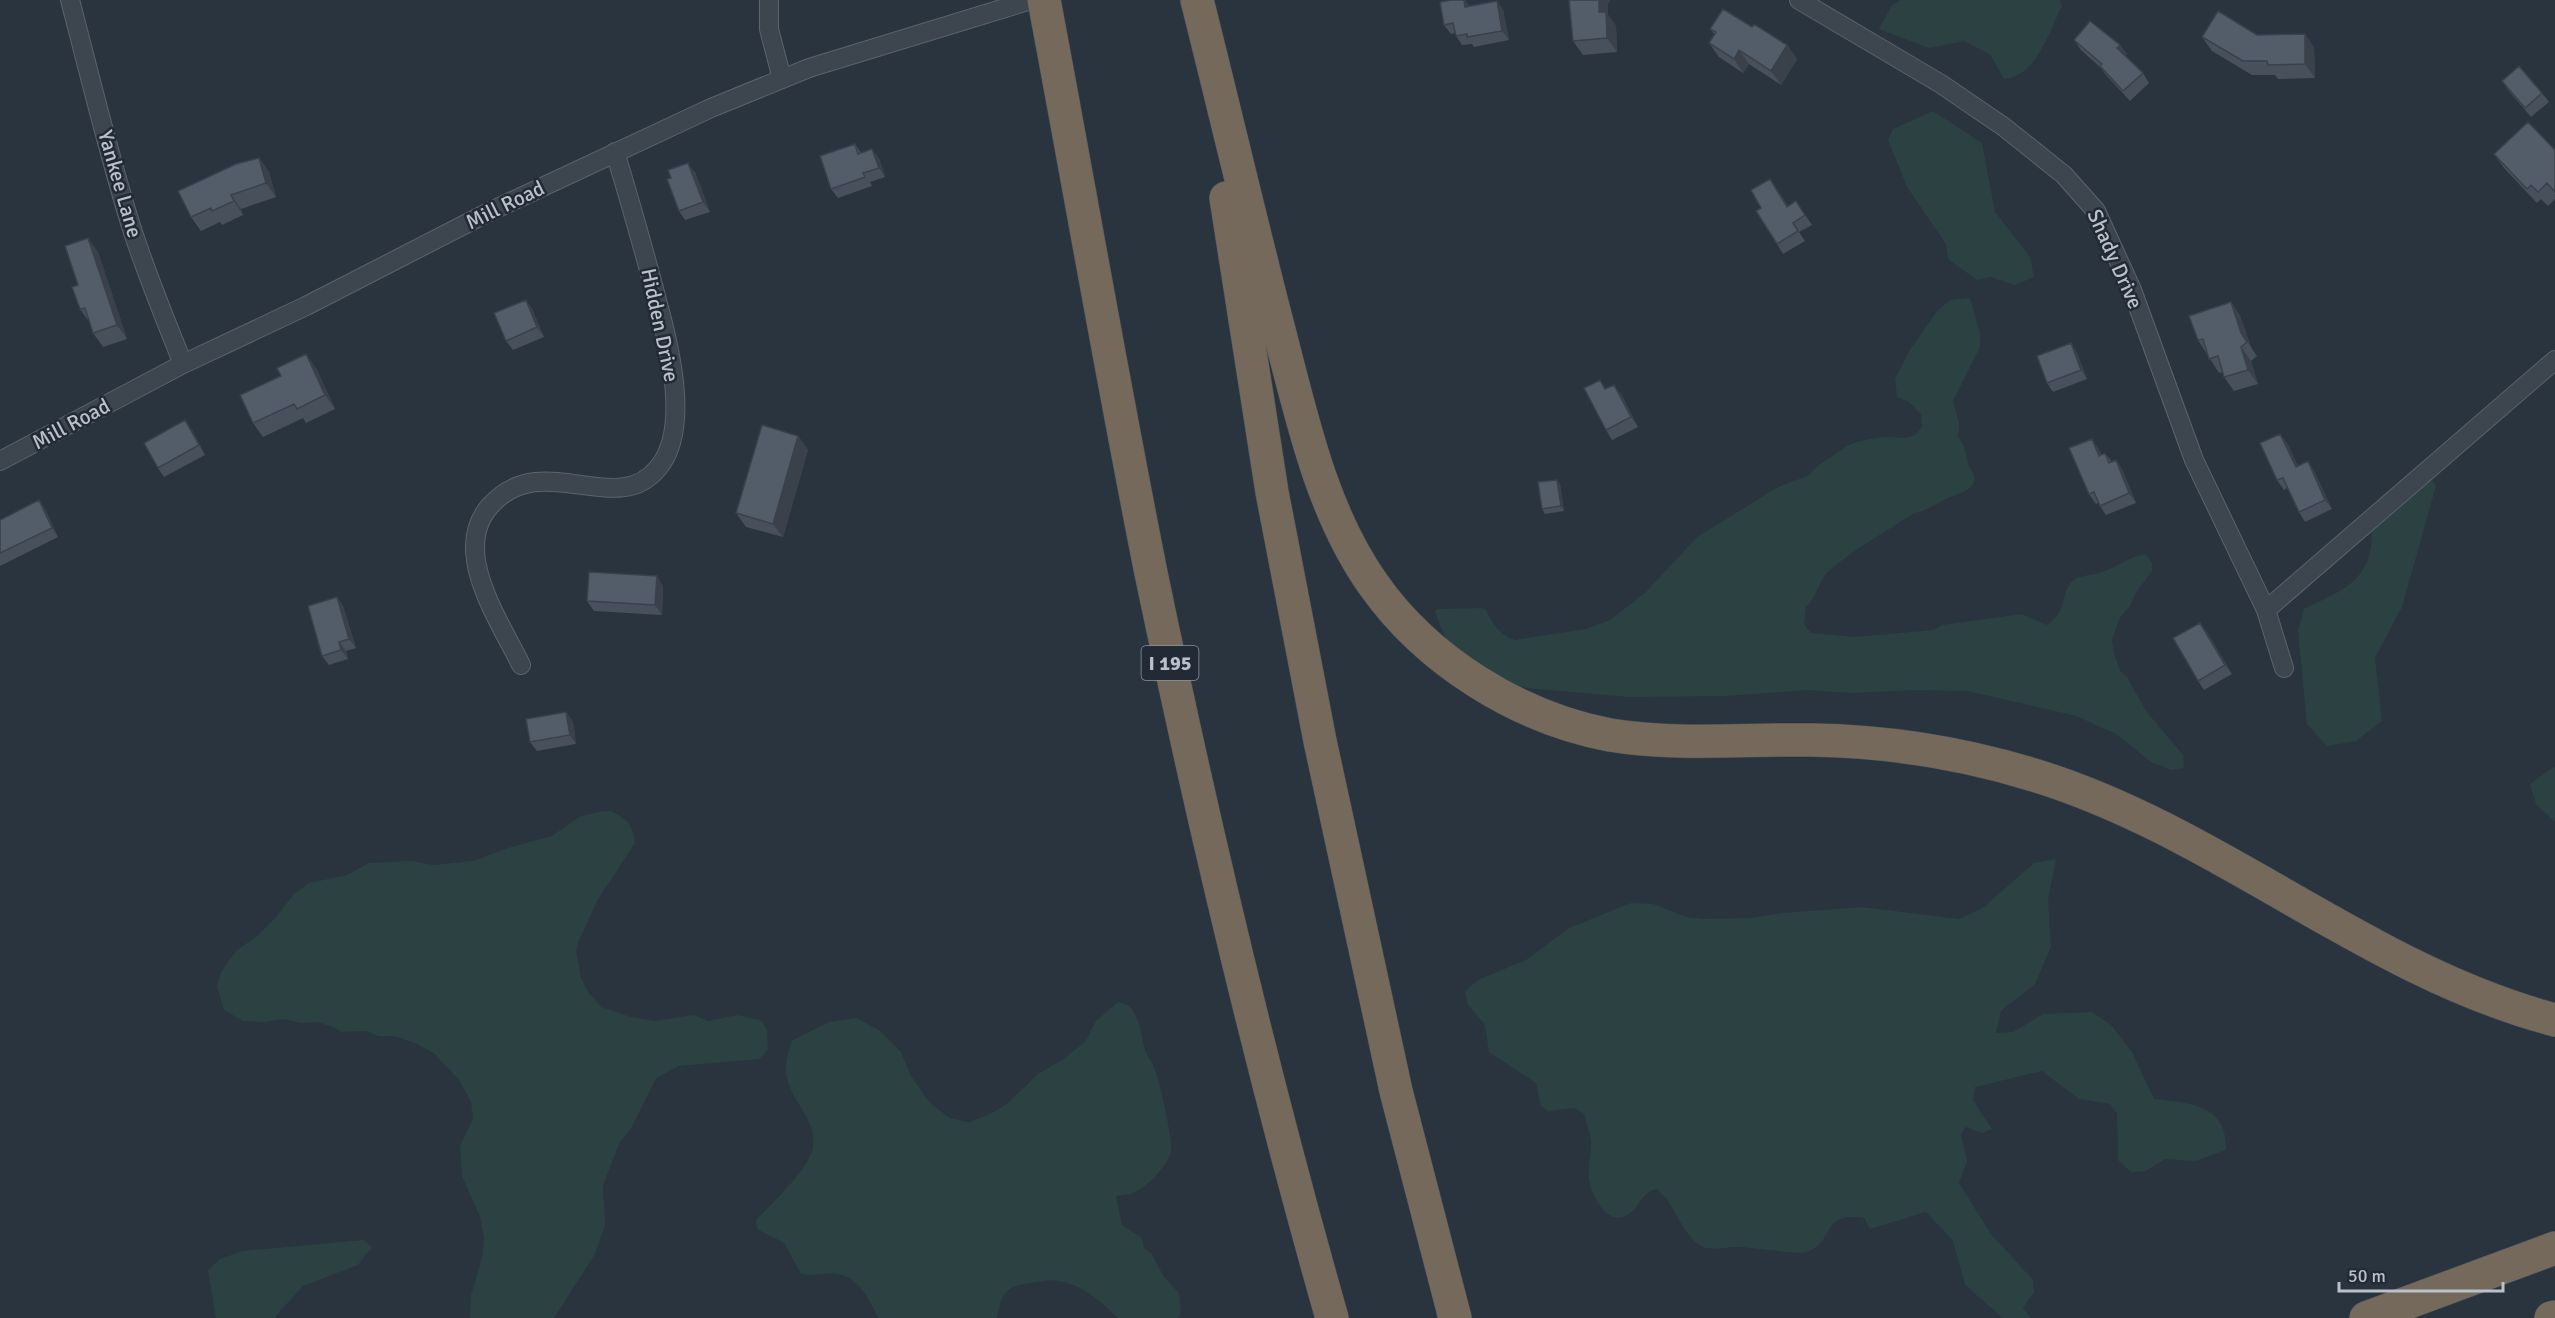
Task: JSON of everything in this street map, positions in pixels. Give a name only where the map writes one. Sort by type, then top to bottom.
[{"type":"highway","name":"I 195","points":[[1044,0],[1146,547],[1188,748],[1277,1118],[1332,1318]]},
{"type":"highway","points":[[1196,0],[1291,375],[1329,498],[1342,529],[1372,583],[1413,629],[1461,669],[1483,685],[1537,713],[1569,725],[1612,735],[1672,740],[1813,740],[1892,745],[1973,758],[2042,777],[2152,823],[2390,955],[2438,979],[2486,999],[2555,1020]]},
{"type":"highway","points":[[1196,0],[1272,492],[1314,710],[1396,1091],[1455,1318]]},
{"type":"highway","points":[[2366,1318],[2555,1248]]},
{"type":"street","name":"Yankee Lane","points":[[70,0],[110,155],[132,228],[155,295],[183,364]]},
{"type":"street","points":[[769,0],[769,29],[782,79]]},
{"type":"street","name":"Mill Road","points":[[0,461],[183,364],[306,306],[489,212],[711,108],[850,54],[1031,0]]},
{"type":"street","name":"Shady Drive","points":[[1799,0],[1941,84],[2004,127],[2064,175],[2090,204],[2109,236],[2126,276],[2194,460],[2266,610],[2284,668]]},
{"type":"street","name":"Hidden Drive","points":[[521,665],[477,569],[475,539],[486,511],[505,493],[519,484],[535,481],[551,480],[616,488],[631,485],[646,479],[658,468],[667,454],[672,437],[675,396],[668,341],[615,152]]},
{"type":"street","points":[[2266,610],[2555,360]]},
{"type":"green space","points":[[1900,0],[2060,0],[2062,6],[2041,51],[2025,70],[2004,79],[1990,54],[1964,41],[1929,48],[1879,29],[1892,5]]},
{"type":"green space","points":[[1933,111],[1982,143],[1995,212],[2030,257],[2034,277],[2015,285],[1991,277],[1977,280],[1948,259],[1946,244],[1907,187],[1888,140],[1893,129]]},
{"type":"green space","points":[[1970,298],[1980,333],[1980,347],[1953,401],[1959,423],[1958,437],[1964,446],[1974,476],[1972,486],[1964,492],[1914,513],[1831,569],[1806,607],[1804,624],[1811,633],[1855,637],[1933,630],[1942,625],[2022,614],[2047,625],[2061,610],[2066,591],[2075,579],[2105,571],[2146,554],[2152,563],[2152,571],[2135,594],[2131,605],[2120,617],[2112,640],[2114,654],[2121,672],[2127,677],[2146,711],[2183,755],[2184,768],[2171,770],[2151,762],[2116,734],[2076,716],[1968,691],[1915,690],[1852,693],[1808,690],[1726,696],[1628,697],[1526,688],[1473,670],[1452,655],[1435,612],[1437,609],[1482,608],[1486,610],[1494,625],[1501,632],[1515,640],[1586,629],[1610,620],[1646,592],[1697,537],[1778,487],[1807,476],[1847,446],[1881,437],[1904,438],[1915,435],[1922,427],[1921,414],[1909,402],[1897,397],[1895,379],[1910,350],[1937,311],[1950,300]]},
{"type":"green space","points":[[2430,476],[2436,486],[2402,607],[2375,658],[2382,721],[2356,741],[2327,746],[2307,724],[2298,631],[2304,609],[2335,594],[2357,578],[2369,556],[2372,520]]},
{"type":"green space","points":[[2555,766],[2555,822],[2536,804],[2530,784]]},
{"type":"green space","points":[[611,811],[628,823],[633,831],[635,843],[597,901],[578,943],[576,950],[581,978],[588,992],[601,1007],[631,1017],[655,1021],[694,1015],[708,1021],[737,1015],[759,1020],[767,1030],[768,1050],[759,1059],[679,1066],[656,1078],[630,1130],[620,1142],[603,1185],[605,1225],[595,1254],[554,1318],[470,1318],[471,1295],[482,1258],[484,1238],[480,1217],[462,1176],[460,1146],[473,1119],[471,1101],[458,1079],[434,1053],[394,1036],[379,1036],[365,1031],[341,1032],[318,1022],[301,1023],[285,1019],[265,1022],[243,1021],[224,1010],[217,987],[221,972],[236,951],[257,936],[293,895],[309,883],[347,875],[369,863],[412,861],[433,865],[473,861],[511,847],[552,836],[579,817]]},
{"type":"green space","points":[[2056,859],[2048,900],[2051,947],[2035,984],[2001,1011],[1996,1033],[2013,1032],[2043,1014],[2092,1012],[2111,1025],[2132,1052],[2154,1099],[2193,1105],[2213,1115],[2221,1123],[2226,1150],[2195,1161],[2165,1159],[2146,1171],[2131,1172],[2118,1160],[2117,1114],[2110,1104],[2079,1099],[2042,1071],[1975,1087],[1973,1100],[1992,1129],[1982,1133],[1966,1127],[1961,1134],[1967,1161],[1959,1183],[1991,1234],[2033,1280],[2034,1292],[2023,1308],[2031,1318],[2003,1318],[1965,1285],[1953,1241],[1926,1212],[1870,1229],[1864,1218],[1840,1219],[1834,1223],[1816,1247],[1802,1253],[1738,1247],[1705,1248],[1688,1234],[1669,1202],[1656,1189],[1646,1194],[1628,1215],[1615,1217],[1610,1215],[1600,1205],[1590,1185],[1591,1141],[1584,1114],[1574,1108],[1548,1111],[1541,1106],[1536,1083],[1489,1052],[1485,1025],[1468,1005],[1465,991],[1478,980],[1526,960],[1569,928],[1631,903],[1653,904],[1687,917],[1703,919],[1750,918],[1862,907],[1959,919],[1984,907],[2034,863]]},
{"type":"green space","points":[[1118,1002],[1130,1007],[1138,1021],[1145,1050],[1159,1084],[1168,1124],[1171,1152],[1165,1165],[1149,1183],[1130,1194],[1116,1196],[1122,1225],[1142,1238],[1144,1248],[1152,1254],[1164,1277],[1179,1293],[1181,1314],[1178,1318],[1118,1318],[1084,1290],[1053,1280],[1022,1284],[1010,1289],[1003,1297],[997,1318],[879,1318],[863,1291],[852,1280],[838,1274],[801,1274],[784,1243],[757,1229],[756,1220],[798,1175],[813,1146],[811,1127],[788,1083],[786,1073],[791,1041],[829,1022],[856,1018],[879,1030],[901,1052],[911,1076],[930,1103],[950,1118],[969,1122],[988,1115],[1007,1104],[1038,1074],[1062,1060],[1085,1042],[1096,1021]]},
{"type":"green space","points":[[363,1240],[372,1247],[358,1265],[303,1286],[274,1318],[216,1318],[208,1270],[220,1259],[243,1251]]},
{"type":"building","points":[[1464,0],[1465,7],[1497,1],[1502,31],[1467,37],[1467,34],[1456,36],[1453,23],[1444,25],[1440,2]]},
{"type":"building","points":[[1569,0],[1599,0],[1599,12],[1606,12],[1607,38],[1573,41]]},
{"type":"building","points":[[1723,9],[1752,27],[1754,24],[1787,45],[1771,71],[1739,50],[1734,59],[1709,43],[1716,32],[1710,29]]},
{"type":"building","points":[[2218,11],[2257,35],[2305,34],[2305,64],[2268,65],[2267,61],[2243,61],[2202,37]]},
{"type":"building","points":[[2090,21],[2120,45],[2117,48],[2143,73],[2123,91],[2100,66],[2102,64],[2074,40]]},
{"type":"building","points":[[2519,66],[2542,93],[2525,108],[2502,81]]},
{"type":"building","points":[[2528,122],[2555,150],[2555,192],[2547,183],[2538,192],[2531,185],[2527,189],[2494,154]]},
{"type":"building","points":[[855,144],[858,154],[872,149],[879,168],[863,173],[865,177],[831,189],[820,156]]},
{"type":"building","points":[[259,158],[266,183],[231,195],[234,201],[191,217],[178,191],[236,164]]},
{"type":"building","points":[[688,163],[703,202],[679,211],[667,179],[671,178],[668,170]]},
{"type":"building","points":[[1770,179],[1787,207],[1796,201],[1805,215],[1793,223],[1798,231],[1777,244],[1756,211],[1761,208],[1751,190]]},
{"type":"building","points":[[88,238],[117,325],[93,333],[85,308],[80,309],[72,287],[78,285],[65,246]]},
{"type":"building","points":[[526,300],[537,327],[506,341],[494,313]]},
{"type":"building","points":[[2231,302],[2241,333],[2247,342],[2241,347],[2248,370],[2224,377],[2218,356],[2209,359],[2203,339],[2198,340],[2189,316]]},
{"type":"building","points":[[2071,343],[2081,370],[2047,383],[2037,356]]},
{"type":"building","points":[[306,354],[325,395],[297,409],[294,404],[253,423],[240,395],[281,376],[277,368]]},
{"type":"building","points":[[1600,380],[1605,389],[1614,385],[1631,417],[1606,430],[1584,388]]},
{"type":"building","points":[[185,420],[199,445],[158,468],[144,443]]},
{"type":"building","points":[[762,425],[798,436],[773,524],[736,513]]},
{"type":"building","points":[[2280,434],[2296,467],[2308,461],[2325,500],[2299,512],[2283,478],[2277,480],[2260,443]]},
{"type":"building","points":[[2092,439],[2099,456],[2105,453],[2109,463],[2116,460],[2129,493],[2100,506],[2094,492],[2089,494],[2069,448]]},
{"type":"building","points":[[1557,480],[1561,506],[1542,509],[1538,482]]},
{"type":"building","points":[[39,500],[52,528],[0,553],[0,520]]},
{"type":"building","points":[[589,572],[657,576],[655,605],[587,601]]},
{"type":"building","points":[[337,597],[349,639],[339,642],[341,650],[322,656],[308,606]]},
{"type":"building","points":[[2200,623],[2225,665],[2198,681],[2173,638]]},
{"type":"building","points":[[566,712],[570,735],[530,742],[526,719]]}]
